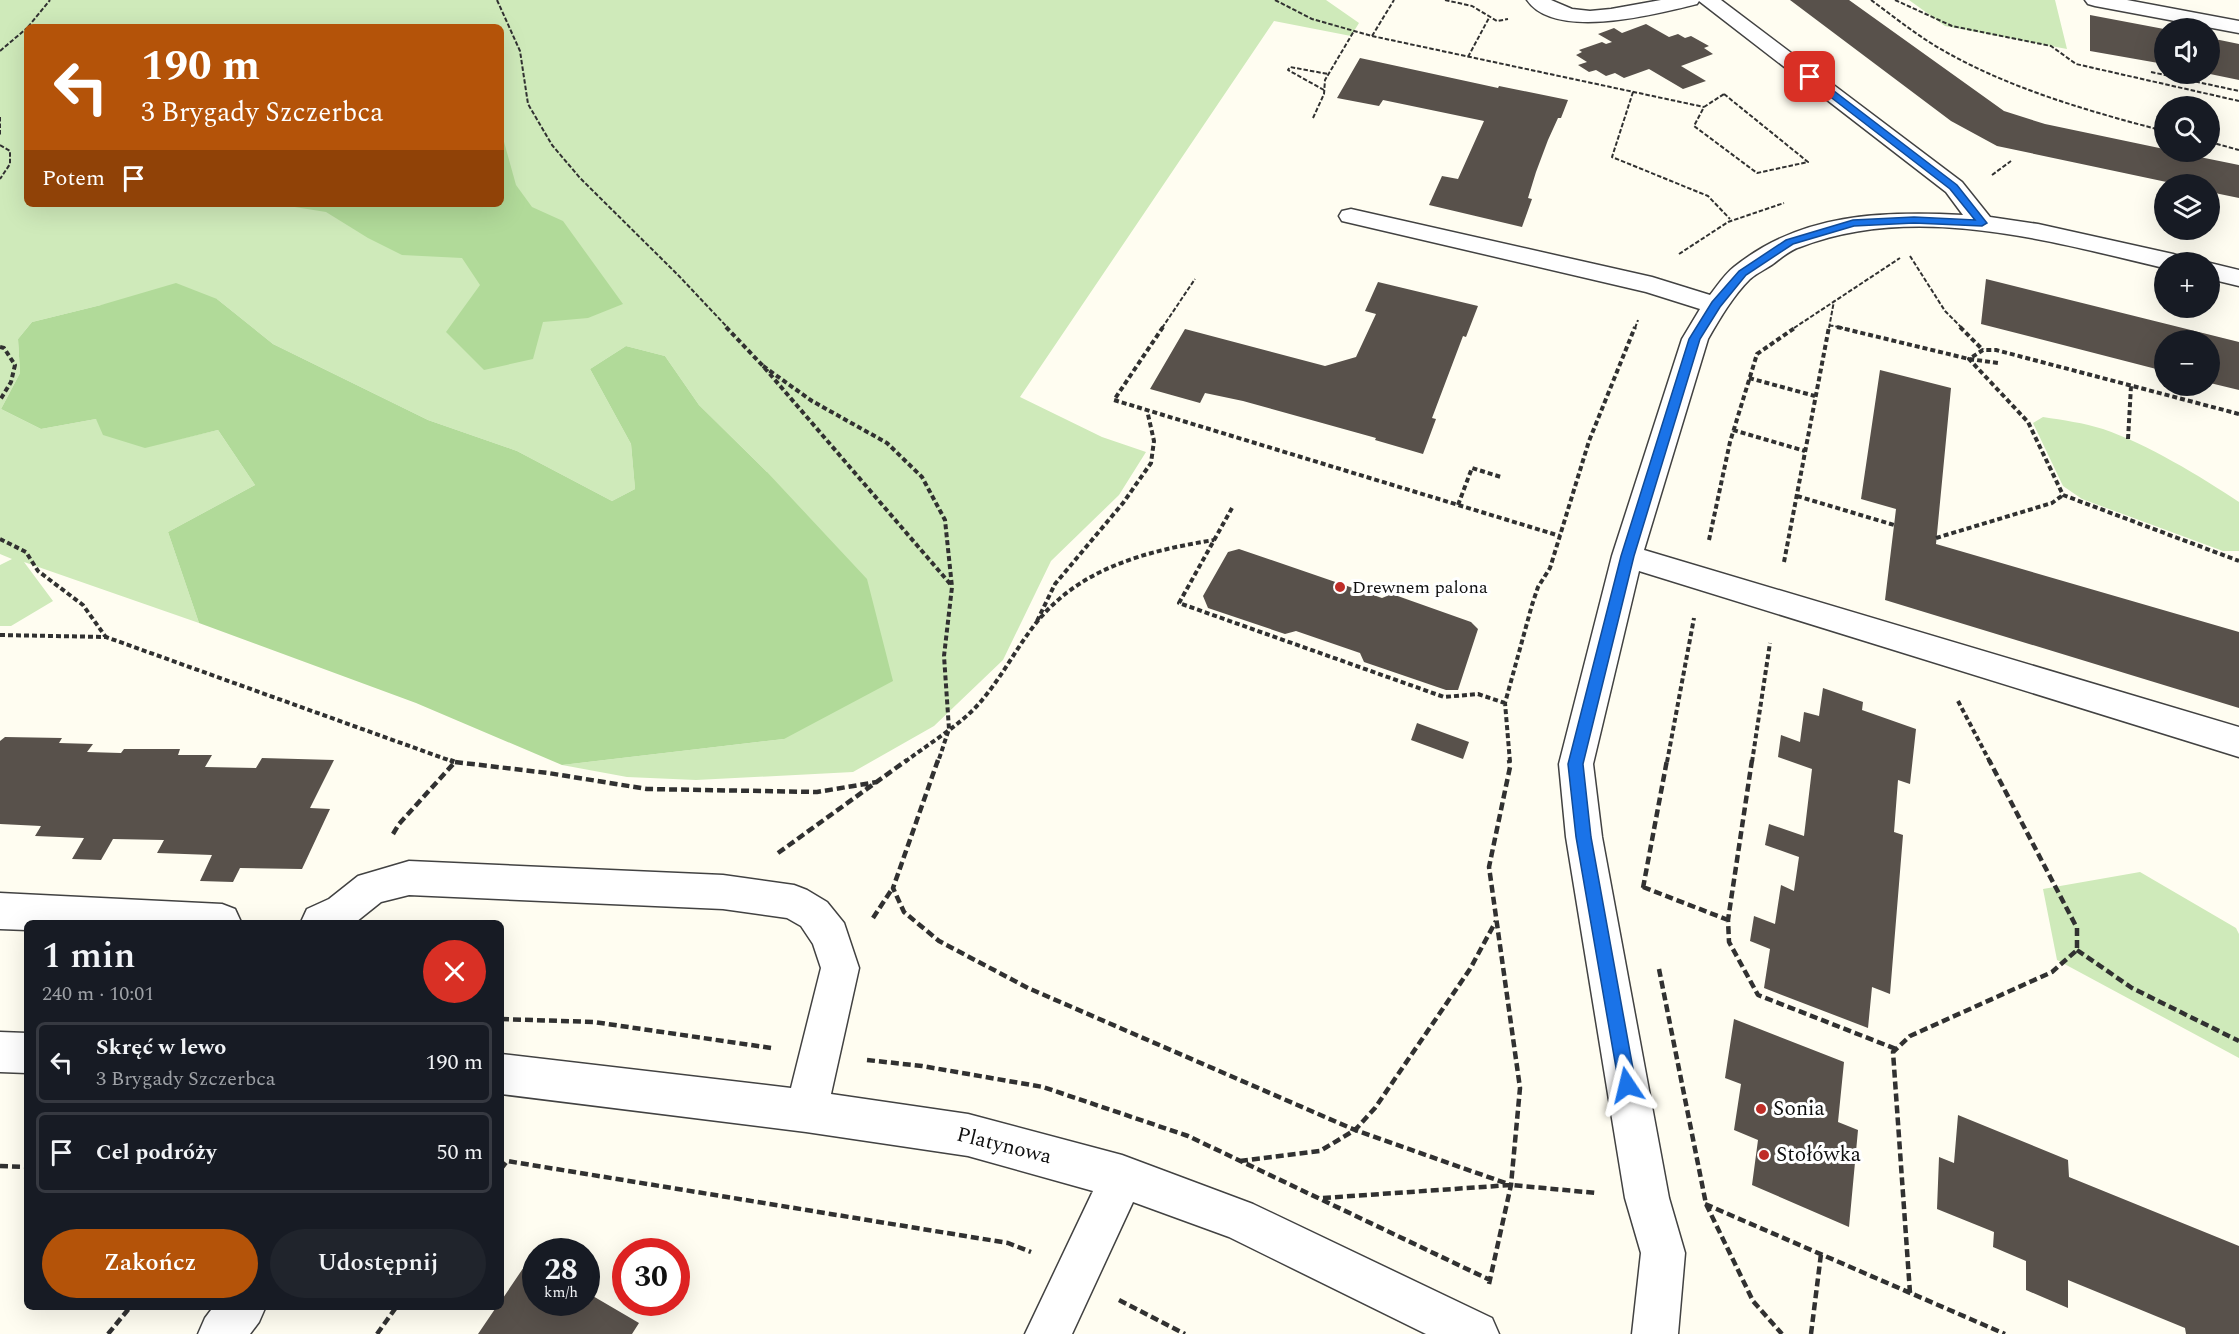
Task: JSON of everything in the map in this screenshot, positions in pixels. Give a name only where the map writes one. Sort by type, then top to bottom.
[{"type":"street","points":[[1537,0],[1550,10],[1592,18],[1690,0]]},
{"type":"street","points":[[1708,0],[1954,187],[1982,223]]},
{"type":"street","points":[[2095,0],[2239,27]]},
{"type":"street","points":[[1351,216],[1652,285],[1715,305]]},
{"type":"street","points":[[1655,1334],[1663,1253],[1643,1174],[1584,837],[1576,764],[1627,556],[1695,339],[1715,305],[1742,273],[1789,242],[1853,224],[1914,220],[1982,223],[2038,231],[2154,258]]},
{"type":"street","points":[[2220,273],[2239,278]]},
{"type":"street","points":[[1627,556],[2239,742]]},
{"type":"street","points":[[324,920],[342,911],[371,888],[409,878],[723,892],[765,896],[794,902],[814,915],[830,936],[840,968],[806,1111]]},
{"type":"street","points":[[0,911],[182,920]]},
{"type":"street","points":[[0,1052],[24,1053]]},
{"type":"street","name":"Platynowa","points":[[504,1074],[806,1111],[968,1135],[1122,1177],[1238,1219],[1476,1334]]},
{"type":"street","points":[[1048,1334],[1122,1177]]},
{"type":"street","points":[[221,1334],[240,1310]]},
{"type":"path","points":[[31,24],[50,0]]},
{"type":"path","points":[[497,0],[520,51],[528,104],[552,145],[580,178],[679,276],[763,366],[952,586]]},
{"type":"path","points":[[1275,0],[1312,19],[1372,36],[1704,107],[1724,94],[1808,162],[1757,173],[1694,126],[1704,107]]},
{"type":"path","points":[[1372,36],[1394,0]]},
{"type":"path","points":[[1871,0],[1948,53],[2058,100],[2154,128]]},
{"type":"path","points":[[1895,0],[1952,26],[2051,46],[2076,64],[2239,101]]},
{"type":"path","points":[[1468,57],[1490,16]]},
{"type":"path","points":[[0,51],[24,31]]},
{"type":"path","points":[[1313,118],[1324,90],[1325,80],[1354,31]]},
{"type":"path","points":[[1324,90],[1288,70],[1290,67],[1329,74]]},
{"type":"path","points":[[2151,72],[2239,91]]},
{"type":"path","points":[[1633,92],[1612,157],[1708,196],[1730,219]]},
{"type":"path","points":[[0,117],[0,136]]},
{"type":"path","points":[[0,145],[10,151],[10,164],[0,179]]},
{"type":"path","points":[[2220,145],[2239,150]]},
{"type":"path","points":[[1645,898],[1643,887],[1701,579],[1733,430],[1756,354],[1834,300],[1916,249]]},
{"type":"path","points":[[1909,253],[1945,311],[1983,350]]},
{"type":"path","points":[[1196,279],[1114,399],[1560,536],[1550,568],[1532,605],[1505,703],[1510,766],[1489,867],[1520,1088],[1511,1185],[1490,1280]]},
{"type":"path","points":[[1829,325],[1969,359],[1998,363]]},
{"type":"path","points":[[0,347],[4,348],[15,365],[11,382],[0,400]]},
{"type":"path","points":[[1969,359],[1983,350],[1996,350],[2239,414]]},
{"type":"path","points":[[1969,359],[2028,422],[2063,495],[2239,561]]},
{"type":"path","points":[[763,366],[812,401],[887,443],[922,477],[945,520],[952,586],[944,657],[949,729],[893,888],[904,912],[939,941],[1028,988],[1355,1130],[1511,1185]]},
{"type":"path","points":[[1749,378],[1815,396]]},
{"type":"path","points":[[2128,439],[2131,386]]},
{"type":"path","points":[[1037,622],[1043,602],[1089,539],[1125,501],[1152,462],[1156,438],[1147,410]]},
{"type":"path","points":[[1733,430],[1805,451]]},
{"type":"path","points":[[1458,505],[1472,468],[1501,477]]},
{"type":"path","points":[[1936,538],[2052,503],[2063,495]]},
{"type":"path","points":[[1797,496],[1894,525]]},
{"type":"path","points":[[1232,508],[1179,603],[1444,696],[1478,694],[1505,703]]},
{"type":"path","points":[[0,539],[26,552],[38,571],[83,605],[106,637]]},
{"type":"path","points":[[723,892],[878,782],[973,710],[996,682],[1037,622],[1060,596],[1088,575],[1106,567],[1189,544],[1214,540]]},
{"type":"path","points":[[0,635],[106,637],[455,762],[548,773],[647,789],[817,792],[878,782]]},
{"type":"path","points":[[1910,1293],[1893,1052],[1910,1036],[2052,972],[2077,950],[2077,928],[1931,649]]},
{"type":"path","points":[[390,839],[399,824],[455,762]]},
{"type":"path","points":[[1643,887],[1728,920],[1729,942],[1758,995],[1896,1049]]},
{"type":"path","points":[[1240,1161],[1320,1151],[1355,1130],[1375,1108],[1457,987],[1497,921]]},
{"type":"path","points":[[2077,950],[2132,988],[2239,1041]]},
{"type":"path","points":[[1657,957],[1706,1204],[1753,1301],[1782,1334]]},
{"type":"path","points":[[504,1165],[507,1161],[1008,1243],[1036,1254]]},
{"type":"path","points":[[0,1166],[24,1167]]},
{"type":"path","points":[[1320,1198],[1511,1185]]},
{"type":"path","points":[[1706,1204],[2005,1334]]},
{"type":"path","points":[[1811,1334],[1821,1254]]},
{"type":"path","points":[[1120,1300],[1185,1334]]},
{"type":"path","points":[[108,1334],[128,1310]]},
{"type":"path","points":[[377,1334],[394,1310]]},
{"type":"green space","points":[[0,0],[1326,0],[1359,23],[1351,36],[1274,21],[1020,397],[1102,437],[1146,452],[1119,495],[1051,561],[1003,660],[934,726],[853,772],[696,780],[627,777],[562,765],[784,739],[767,472],[699,405],[665,356],[626,346],[590,369],[631,444],[635,489],[612,501],[517,451],[428,420],[273,344],[217,299],[101,305],[32,322],[18,339],[20,373],[1,409],[41,429],[96,419],[145,447],[218,430],[255,485],[168,532],[199,623],[24,562],[53,601],[11,626],[0,626],[0,565],[12,559],[0,554]]},
{"type":"green space","points":[[1909,0],[2055,0],[2067,49],[1945,26]]},
{"type":"green space","points":[[504,142],[516,185],[532,207],[563,221],[623,304],[588,318],[543,322],[533,359],[484,370],[446,332],[480,285],[462,258],[402,255],[368,238],[326,212],[295,207],[504,207]]},
{"type":"green space","points":[[176,283],[217,299],[273,344],[428,420],[517,451],[612,501],[635,489],[631,444],[590,369],[626,346],[665,356],[699,405],[767,472],[867,579],[893,681],[784,739],[562,765],[416,703],[199,623],[168,532],[255,485],[218,430],[145,448],[103,435],[96,419],[41,429],[1,409],[20,373],[18,339],[32,322]]},
{"type":"green space","points":[[2043,417],[2088,425],[2120,435],[2173,461],[2239,502],[2239,551],[2223,551],[2082,499],[2063,486],[2033,423]]},
{"type":"green space","points":[[2140,872],[2236,928],[2239,934],[2239,1058],[2057,960],[2043,889]]},
{"type":"building","points":[[1790,0],[1849,0],[2004,111],[2045,124],[2154,147],[2154,162],[2220,161],[2239,165],[2239,198],[2220,194],[2220,174],[2154,174],[2154,179],[1997,146],[1951,121]]},
{"type":"building","points":[[2090,15],[2154,27],[2154,62],[2090,51]]},
{"type":"building","points":[[1646,24],[1669,37],[1678,34],[1685,38],[1691,36],[1709,46],[1704,48],[1713,54],[1681,66],[1706,81],[1683,89],[1649,69],[1624,78],[1615,73],[1606,76],[1596,70],[1589,72],[1578,65],[1587,62],[1576,55],[1582,52],[1579,50],[1602,42],[1606,44],[1612,42],[1598,34],[1614,28],[1622,33]]},
{"type":"building","points":[[2220,40],[2239,44],[2239,80],[2220,76]]},
{"type":"building","points":[[1360,58],[1498,88],[1499,86],[1568,100],[1548,140],[1536,172],[1528,198],[1532,199],[1522,227],[1429,205],[1442,176],[1458,179],[1484,121],[1383,100],[1379,106],[1337,98]]},
{"type":"building","points":[[1986,279],[2191,330],[2154,330],[2154,368],[1981,324]]},
{"type":"building","points":[[1378,282],[1478,306],[1466,337],[1463,336],[1432,418],[1436,419],[1423,454],[1375,440],[1376,438],[1243,401],[1205,393],[1200,403],[1150,389],[1185,329],[1325,366],[1356,357],[1376,314],[1365,311]]},
{"type":"building","points":[[2220,337],[2239,342],[2239,390],[2220,385]]},
{"type":"building","points":[[1880,370],[1951,388],[1936,544],[2239,632],[2239,708],[1885,600],[1896,509],[1861,499]]},
{"type":"building","points":[[1239,549],[1382,598],[1392,594],[1471,622],[1478,629],[1458,690],[1446,690],[1364,662],[1360,653],[1296,631],[1285,634],[1208,608],[1203,596],[1228,552]]},
{"type":"building","points":[[1823,688],[1863,702],[1862,710],[1916,729],[1910,784],[1898,780],[1894,832],[1903,835],[1890,994],[1872,987],[1868,1028],[1764,988],[1770,949],[1750,941],[1754,916],[1775,924],[1781,885],[1794,891],[1799,857],[1765,845],[1769,824],[1804,836],[1812,769],[1778,757],[1781,735],[1800,742],[1804,712],[1819,716]]},
{"type":"building","points":[[1417,723],[1469,742],[1463,759],[1411,740]]},
{"type":"building","points":[[5,737],[62,738],[59,743],[93,744],[87,752],[121,753],[124,749],[180,749],[178,755],[212,755],[205,767],[256,768],[262,758],[334,760],[310,808],[330,809],[302,869],[240,868],[233,882],[200,881],[212,855],[157,853],[164,840],[113,839],[101,860],[72,859],[84,838],[35,836],[41,826],[0,824],[0,741]]},
{"type":"building","points":[[1734,1019],[1844,1062],[1838,1122],[1858,1130],[1849,1227],[1752,1185],[1758,1140],[1734,1130],[1741,1084],[1725,1078]]},
{"type":"building","points":[[1958,1115],[2068,1160],[2069,1177],[2239,1246],[2239,1334],[2186,1334],[2185,1328],[2068,1280],[2068,1308],[2026,1290],[2026,1261],[1993,1247],[1994,1232],[1937,1209],[1939,1157],[1954,1163]]},
{"type":"building","points":[[522,1270],[522,1316],[600,1316],[600,1300],[612,1307],[612,1316],[627,1316],[639,1323],[632,1334],[478,1334],[494,1310],[504,1310],[504,1297]]},
{"type":"place","name":"Drewnem palona","points":[[1340,587]]},
{"type":"place","name":"Sonia","points":[[1761,1109]]},
{"type":"place","name":"Stołówka","points":[[1764,1155]]},
{"type":"route","points":[[1627,1085],[1584,837],[1576,764],[1627,556],[1695,339],[1715,305],[1742,273],[1789,242],[1853,224],[1914,220],[1982,223],[1954,187],[1810,77]]}]
